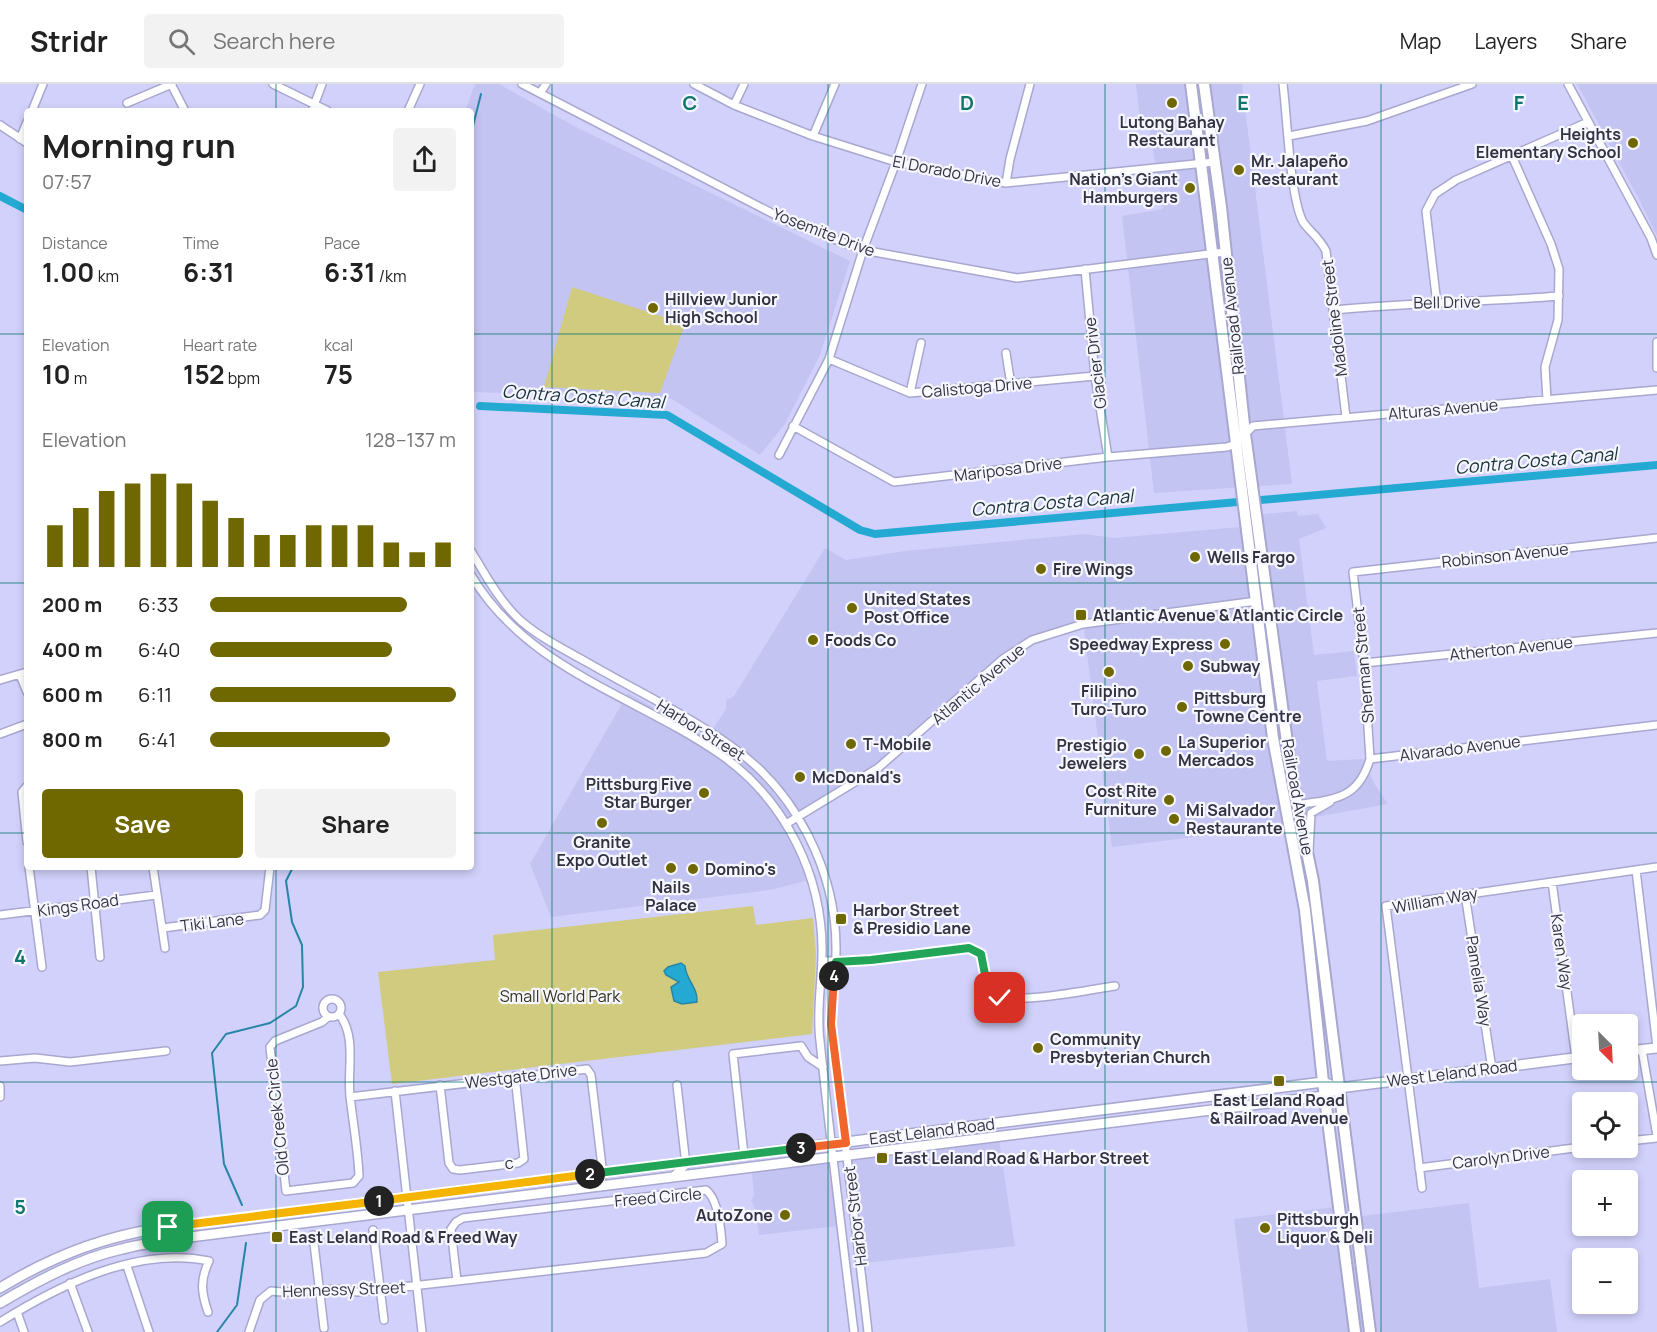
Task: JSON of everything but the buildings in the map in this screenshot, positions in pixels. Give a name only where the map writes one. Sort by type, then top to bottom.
[{"type":"highway","name":"Railroad Avenue","points":[[1191,84],[1242,490],[1251,516],[1268,599],[1297,805],[1308,856],[1370,1332]]},
{"type":"highway","name":"Railroad Avenue","points":[[1204,84],[1253,486],[1251,516],[1255,601],[1285,807],[1302,888],[1324,1096],[1355,1332]]},
{"type":"main road","points":[[1638,1051],[1657,1047]]},
{"type":"main road","name":"West Leland Road","points":[[1324,1096],[1339,1088],[1572,1058]]},
{"type":"main road","name":"East Leland Road","points":[[0,1288],[64,1254],[130,1233],[1323,1082],[1339,1088]]},
{"type":"main road","name":"East Leland Road","points":[[0,1302],[43,1278],[89,1258],[122,1248],[1324,1096]]},
{"type":"street","points":[[33,108],[43,84]]},
{"type":"street","points":[[128,103],[172,84],[184,108]]},
{"type":"street","points":[[273,84],[313,108],[322,84]]},
{"type":"street","points":[[409,108],[420,84]]},
{"type":"street","name":"Yosemite Drive","points":[[522,84],[789,222],[863,250],[1017,278],[1225,252]]},
{"type":"street","points":[[540,93],[546,84]]},
{"type":"street","name":"El Dorado Drive","points":[[694,84],[734,105],[813,136],[896,162],[1006,183],[1215,162]]},
{"type":"street","points":[[734,105],[744,84]]},
{"type":"street","points":[[813,136],[835,84]]},
{"type":"street","points":[[779,455],[829,359],[863,250],[922,84]]},
{"type":"street","points":[[1006,183],[1030,84]]},
{"type":"street","name":"Madoline Street","points":[[1283,84],[1297,204],[1304,223],[1318,236],[1326,251],[1346,417]]},
{"type":"street","points":[[1289,136],[1368,121],[1472,84]]},
{"type":"street","points":[[1568,84],[1651,238],[1657,255]]},
{"type":"street","points":[[1437,304],[1426,211],[1434,194],[1456,180],[1588,122]]},
{"type":"street","points":[[0,125],[24,141]]},
{"type":"street","points":[[20,139],[24,129]]},
{"type":"street","points":[[1512,156],[1551,244],[1559,269],[1558,320],[1545,367],[1547,399]]},
{"type":"street","name":"Glacier Drive","points":[[1086,269],[1095,376],[1108,457]]},
{"type":"street","name":"Bell Drive","points":[[1334,310],[1407,303],[1437,304],[1559,296]]},
{"type":"street","points":[[1657,342],[1657,368]]},
{"type":"street","points":[[910,393],[921,343]]},
{"type":"street","points":[[1006,353],[1011,386]]},
{"type":"street","name":"Calistoga Drive","points":[[829,359],[910,393],[1011,386],[1095,376]]},
{"type":"street","name":"Alturas Avenue","points":[[1236,444],[1253,426],[1657,390]]},
{"type":"street","name":"Mariposa Drive","points":[[794,426],[894,482],[1108,457],[1227,447],[1236,444]]},
{"type":"street","name":"Robinson Avenue","points":[[1353,572],[1657,538]]},
{"type":"street","name":"Harbor Street","points":[[474,557],[495,592],[521,621],[551,643],[716,736],[757,768],[798,818],[827,882],[834,920],[836,962],[831,1024],[868,1332]]},
{"type":"street","name":"Sherman Street","points":[[1353,572],[1364,663],[1370,759]]},
{"type":"street","name":"Harbor Street","points":[[474,580],[485,599],[526,640],[580,675],[709,748],[751,780],[786,824],[807,866],[816,894],[822,929],[818,1013],[821,1051],[854,1332]]},
{"type":"street","name":"Atlantic Avenue","points":[[786,824],[878,768],[1003,659],[1032,640],[1083,624],[1268,599]]},
{"type":"street","name":"Atherton Avenue","points":[[1364,663],[1657,633]]},
{"type":"street","points":[[0,680],[23,674]]},
{"type":"street","points":[[0,734],[24,725]]},
{"type":"street","name":"Alvarado Avenue","points":[[1370,759],[1657,725]]},
{"type":"street","points":[[709,748],[716,736]]},
{"type":"street","points":[[1308,856],[1311,813],[1339,798],[1360,782],[1370,759]]},
{"type":"street","points":[[24,790],[22,792],[24,812]]},
{"type":"street","points":[[1285,807],[1339,798]]},
{"type":"street","name":"William Way","points":[[1422,1188],[1386,906],[1657,867]]},
{"type":"street","points":[[29,870],[42,968]]},
{"type":"street","points":[[91,870],[100,957]]},
{"type":"street","points":[[154,870],[165,948]]},
{"type":"street","name":"Tiki Lane","points":[[163,928],[260,915],[265,909],[270,870]]},
{"type":"street","points":[[1636,870],[1657,1047]]},
{"type":"street","name":"Karen Way","points":[[1552,882],[1572,1014]]},
{"type":"street","name":"Pamelia Way","points":[[1465,894],[1492,1069]]},
{"type":"street","name":"Kings Road","points":[[0,915],[156,895]]},
{"type":"street","points":[[822,961],[871,960],[969,948],[981,954],[988,990],[1000,998],[1022,998],[1115,986]]},
{"type":"street","points":[[331,999],[340,1005],[339,1014],[328,1017],[323,1007],[331,999]]},
{"type":"street","name":"Old Creek Circle","points":[[328,1017],[322,1022],[275,1041],[270,1047],[286,1191],[353,1183],[358,1180],[360,1174],[350,1097],[352,1073],[346,1028],[339,1014]]},
{"type":"street","points":[[744,1155],[733,1054],[801,1046],[810,1052],[821,1051]]},
{"type":"street","points":[[801,1046],[808,1057],[823,1067]]},
{"type":"street","points":[[1638,1140],[1657,1137],[1642,1050]]},
{"type":"street","points":[[0,1060],[35,1058],[70,1062],[166,1051]]},
{"type":"street","name":"Westgate Drive","points":[[350,1097],[515,1076],[589,1070],[603,1172]]},
{"type":"street","name":"c","points":[[440,1085],[449,1163],[453,1169],[460,1170],[515,1163],[524,1159],[515,1076]]},
{"type":"street","points":[[672,1177],[677,1170],[686,1168],[677,1085]]},
{"type":"street","points":[[0,1086],[0,1097]]},
{"type":"street","points":[[395,1091],[422,1332]]},
{"type":"street","name":"Carolyn Drive","points":[[1419,1168],[1572,1148]]},
{"type":"street","points":[[583,1188],[586,1183],[601,1180],[603,1172]]},
{"type":"street","name":"Freed Circle","points":[[416,1287],[706,1253],[722,1244],[711,1194],[706,1190],[463,1218],[451,1229],[458,1281]]},
{"type":"street","points":[[373,1230],[384,1320]]},
{"type":"street","points":[[313,1235],[324,1328]]},
{"type":"street","points":[[0,1322],[70,1283],[166,1256],[184,1256],[209,1261],[202,1276],[201,1288],[208,1312]]},
{"type":"street","points":[[127,1266],[149,1332]]},
{"type":"street","points":[[70,1283],[88,1332]]},
{"type":"street","name":"Hennessy Street","points":[[249,1332],[260,1300],[271,1291],[290,1294],[416,1287]]},
{"type":"street","points":[[17,1312],[24,1332]]},
{"type":"shaded area","name":"Hillview Junior High School","points":[[475,84],[499,84],[570,124],[850,261],[820,355],[785,424],[760,455],[672,399],[474,392],[474,108],[466,108]]},
{"type":"shaded area","points":[[1136,84],[1242,84],[1292,484],[1154,493],[1122,216],[1163,209],[1148,121],[1140,122]]},
{"type":"shaded area","name":"Heights Elementary School","points":[[1577,84],[1657,84],[1657,236],[1641,203]]},
{"type":"shaded area","points":[[1297,511],[1298,516],[1318,514],[1326,528],[1299,539],[1314,655],[1354,651],[1357,676],[1317,681],[1327,761],[1363,759],[1375,785],[1388,804],[1315,817],[1278,827],[1112,847],[1083,623],[1057,629],[1002,658],[896,755],[853,787],[792,823],[817,878],[770,890],[551,917],[530,864],[628,693],[707,738],[726,709],[726,700],[734,696],[825,548],[846,560],[905,551],[1085,534],[1114,538],[1241,527],[1264,514]]},
{"type":"shaded area","points":[[681,963],[685,966],[696,992],[697,1002],[682,1004],[674,1001],[671,987],[679,982],[666,975],[664,971],[668,967]]},
{"type":"shaded area","points":[[999,1140],[1015,1246],[864,1263],[852,1159]]},
{"type":"shaded area","points":[[830,1161],[838,1226],[759,1235],[756,1211],[751,1200],[754,1195],[752,1174],[755,1170]]},
{"type":"shaded area","points":[[1469,1203],[1479,1288],[1550,1279],[1557,1332],[1248,1332],[1234,1219],[1335,1207],[1362,1216]]},
{"type":"green space","points":[[572,287],[685,324],[660,393],[544,387]]},
{"type":"green space","name":"Small World Park","points":[[753,906],[756,925],[813,918],[816,955],[812,1034],[392,1084],[378,972],[495,960],[493,935]]},
{"type":"waterway","points":[[474,122],[481,94]]},
{"type":"waterway","name":"Contra Costa Canal","points":[[0,196],[24,208]]},
{"type":"waterway","name":"Contra Costa Canal","points":[[480,406],[667,415],[860,530],[875,534],[1657,465]]},
{"type":"waterway","points":[[242,1205],[224,1164],[212,1053],[226,1034],[270,1023],[296,1006],[303,987],[302,945],[292,922],[286,881],[292,870]]},
{"type":"waterway","points":[[217,1332],[237,1305],[246,1243]]},
{"type":"place","name":"Lutong Bahay Restaurant","points":[[1172,103]]},
{"type":"place","name":"Heights Elementary School","points":[[1633,143]]},
{"type":"place","name":"Mr. Jalapeño Restaurant","points":[[1239,170]]},
{"type":"place","name":"Nation's Giant Hamburgers","points":[[1190,188]]},
{"type":"place","name":"Hillview Junior High School","points":[[653,308]]},
{"type":"place","name":"Wells Fargo","points":[[1195,557]]},
{"type":"place","name":"Fire Wings","points":[[1041,569]]},
{"type":"place","name":"United States Post Office","points":[[852,608]]},
{"type":"place","name":"Atlantic Avenue & Atlantic Circle","points":[[1081,615]]},
{"type":"place","name":"Foods Co","points":[[813,640]]},
{"type":"place","name":"Speedway Express","points":[[1225,644]]},
{"type":"place","name":"Subway","points":[[1188,666]]},
{"type":"place","name":"Filipino Turo-Turo","points":[[1109,672]]},
{"type":"place","name":"Pittsburg Towne Centre","points":[[1182,707]]},
{"type":"place","name":"T-Mobile","points":[[851,744]]},
{"type":"place","name":"La Superior Mercados","points":[[1166,751]]},
{"type":"place","name":"Prestigio Jewelers","points":[[1139,754]]},
{"type":"place","name":"McDonald's","points":[[800,777]]},
{"type":"place","name":"Pittsburg Five Star Burger","points":[[704,793]]},
{"type":"place","name":"Cost Rite Furniture","points":[[1169,800]]},
{"type":"place","name":"Mi Salvador Restaurante","points":[[1174,819]]},
{"type":"place","name":"Granite Expo Outlet","points":[[602,823]]},
{"type":"place","name":"Nails Palace","points":[[671,868]]},
{"type":"place","name":"Domino's","points":[[693,869]]},
{"type":"place","name":"Harbor Street & Presidio Lane","points":[[841,919]]},
{"type":"place","name":"Community Presbyterian Church","points":[[1038,1048]]},
{"type":"place","name":"East Leland Road & Railroad Avenue","points":[[1279,1081]]},
{"type":"place","name":"East Leland Road & Harbor Street","points":[[882,1158]]},
{"type":"place","name":"AutoZone","points":[[785,1215]]},
{"type":"place","name":"Pittsburgh Liquor & Deli","points":[[1265,1228]]},
{"type":"place","name":"East Leland Road & Freed Way","points":[[277,1237]]},
{"type":"route","points":[[168,1227],[846,1143],[831,1024],[836,962],[969,948],[981,954],[988,990],[1000,998]]}]
